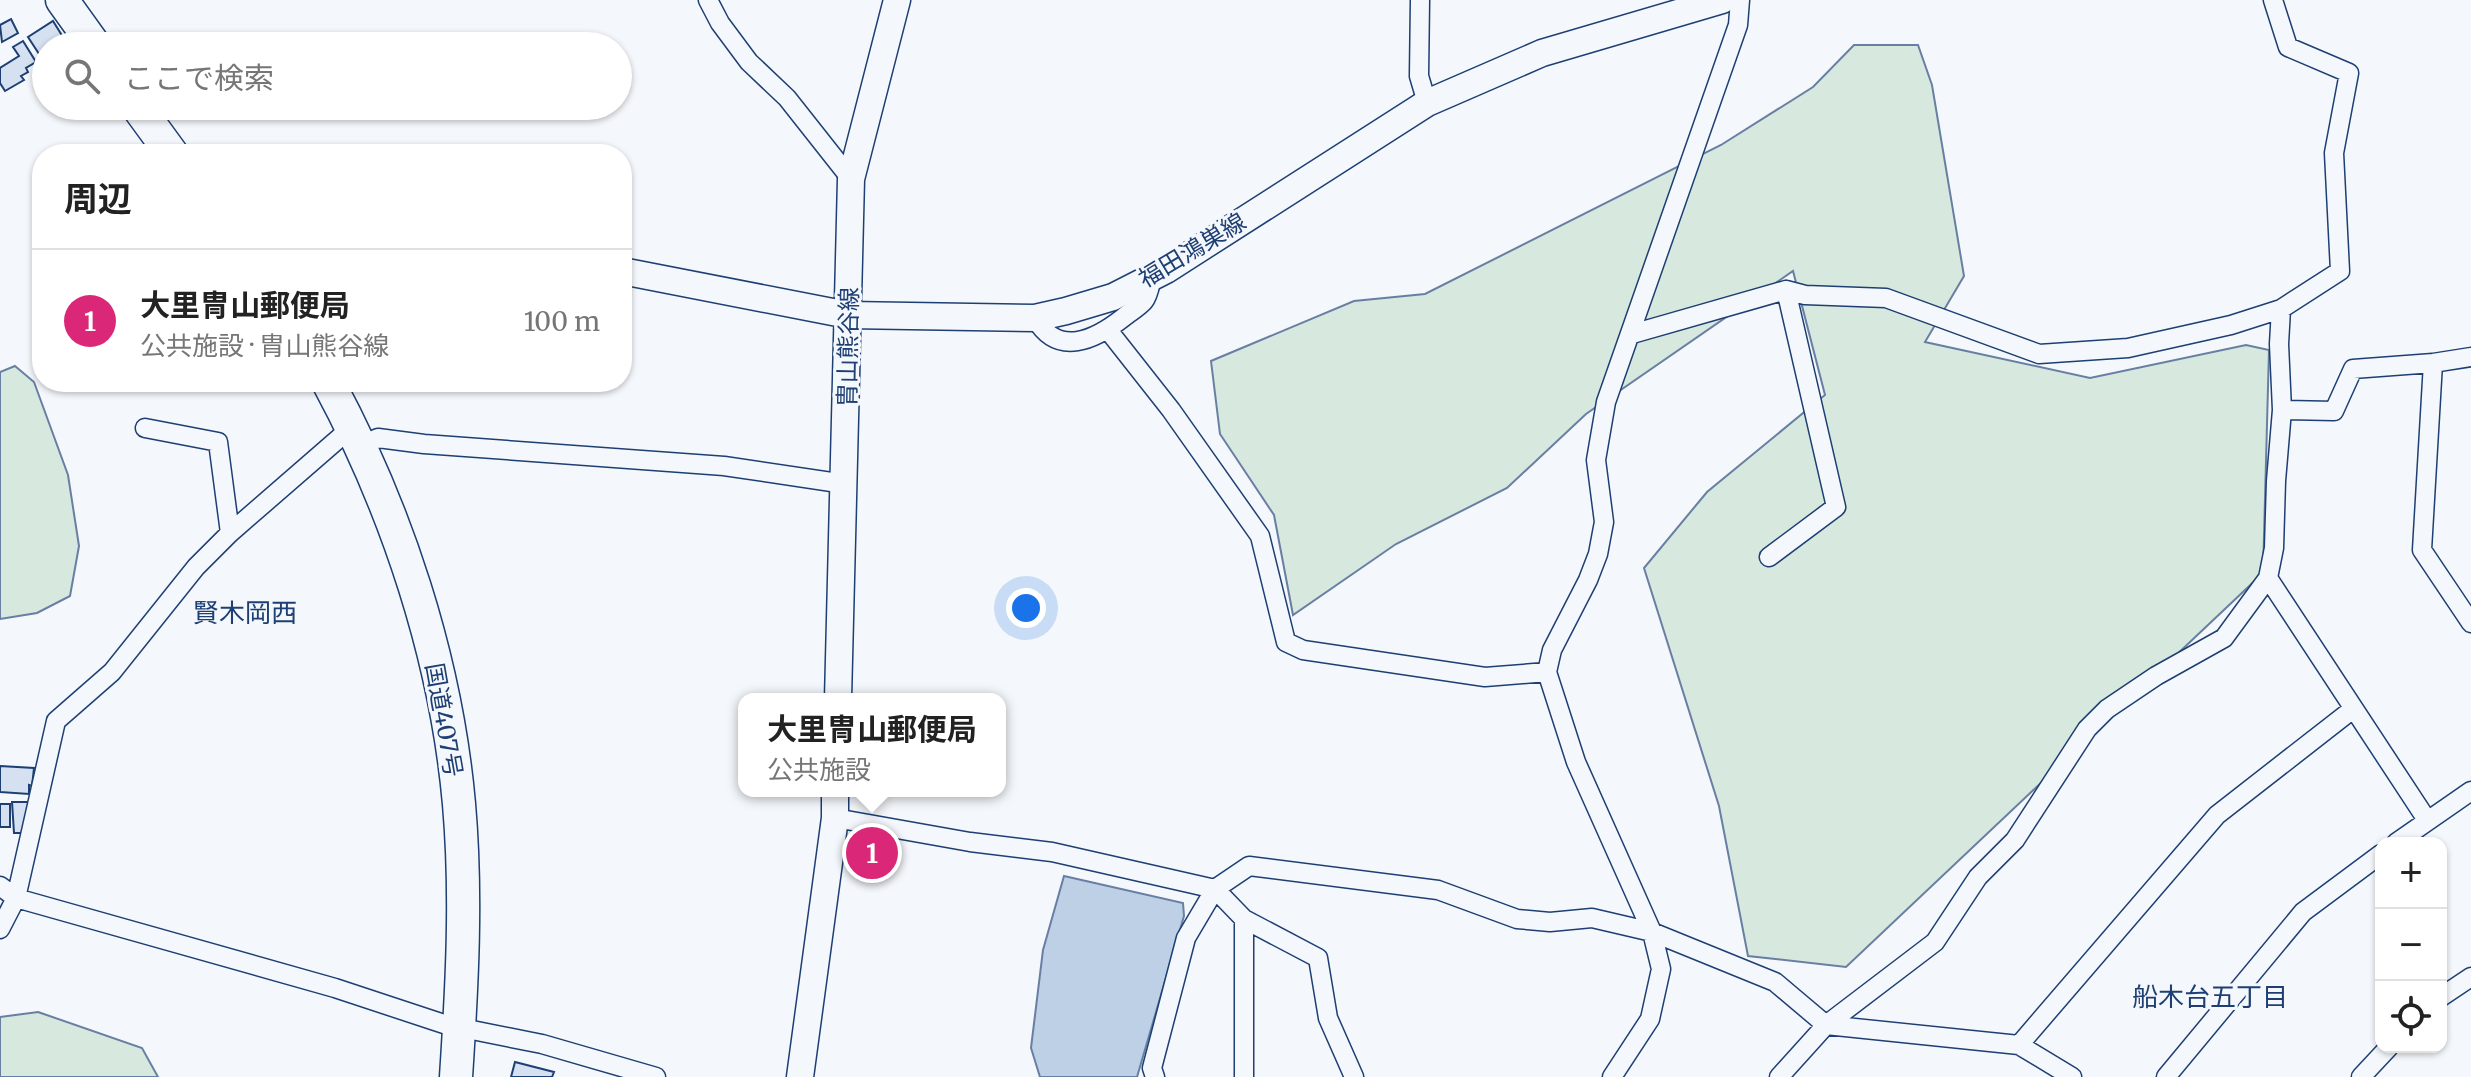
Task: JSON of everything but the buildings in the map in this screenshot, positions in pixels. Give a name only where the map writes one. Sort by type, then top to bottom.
[{"type":"highway","points":[[62,0],[85,32]]},
{"type":"highway","points":[[147,120],[165,144]]},
{"type":"highway","name":"国道407号","points":[[333,392],[356,436],[390,519],[426,626],[450,744],[459,801],[464,933],[456,1077]]},
{"type":"main road","name":"胄山熊谷線","points":[[838,693],[851,179],[897,0]]},
{"type":"main road","name":"福田鴻巣線","points":[[632,273],[848,315],[1035,318],[1073,310],[1113,297],[1152,277],[1427,103],[1542,53],[1722,0]]},
{"type":"main road","points":[[800,1077],[835,818],[835,797]]},
{"type":"street","points":[[708,0],[720,23],[749,62],[787,98],[851,179]]},
{"type":"street","points":[[1420,0],[1419,76],[1427,103]]},
{"type":"street","points":[[1612,1077],[1650,1019],[1661,969],[1652,932],[1576,762],[1547,672],[1552,650],[1598,554],[1604,522],[1596,460],[1606,402],[1738,25],[1740,0]]},
{"type":"street","points":[[1632,334],[1786,290],[1805,295],[1886,298],[2039,354],[2128,348],[2231,325],[2281,309],[2340,271],[2334,153],[2349,73],[2288,47],[2273,0]]},
{"type":"street","points":[[1035,318],[1043,333],[1059,341],[1086,341],[1108,330],[1144,301],[1152,277]]},
{"type":"street","points":[[1769,557],[1836,507],[1786,290]]},
{"type":"street","points":[[1779,1077],[1826,1025],[1935,942],[1978,877],[2015,840],[2087,729],[2107,709],[2156,676],[2224,638],[2268,578],[2274,548],[2282,410],[2281,309]]},
{"type":"street","points":[[1108,330],[1171,410],[1260,536],[1286,642],[1303,650],[1442,673],[1485,677],[1547,672]]},
{"type":"street","points":[[2282,410],[2334,411],[2353,369],[2471,357]]},
{"type":"street","points":[[2433,363],[2422,550],[2471,623]]},
{"type":"street","points":[[145,428],[218,442],[230,533]]},
{"type":"street","points":[[0,929],[16,898],[56,721],[112,672],[196,567],[230,533],[356,436],[424,444],[724,466],[845,484]]},
{"type":"street","points":[[2268,578],[2427,820]]},
{"type":"street","points":[[2019,1045],[2217,815],[2353,709]]},
{"type":"street","points":[[2404,837],[2471,791]]},
{"type":"street","points":[[835,818],[970,842],[1052,852],[1215,889],[1244,919],[1318,958],[1328,1018],[1354,1077]]},
{"type":"street","points":[[2166,1077],[2303,912],[2375,858]]},
{"type":"street","points":[[1155,1077],[1152,1068],[1186,938],[1215,889],[1249,866],[1438,890],[1517,919],[1550,922],[1592,918],[1652,932],[1775,982],[1826,1025],[2019,1045],[2072,1077]]},
{"type":"street","points":[[0,886],[16,898],[335,988],[459,1027],[542,1044],[656,1077]]},
{"type":"street","points":[[1244,919],[1244,1077]]},
{"type":"street","points":[[2447,993],[2471,977]]},
{"type":"street","points":[[2361,1077],[2383,1053]]},
{"type":"shaded area","points":[[1854,45],[1918,45],[1932,85],[1964,276],[1925,342],[2090,378],[2246,345],[2269,350],[2263,573],[1846,967],[1748,956],[1719,806],[1644,568],[1707,492],[1825,395],[1793,271],[1586,414],[1507,488],[1396,544],[1293,615],[1274,515],[1220,434],[1211,361],[1354,301],[1425,294],[1721,145],[1813,87]]},
{"type":"shaded area","points":[[15,366],[32,380],[32,392],[38,392],[68,475],[79,546],[70,596],[37,613],[0,619],[0,372]]},
{"type":"shaded area","points":[[38,1012],[142,1048],[158,1077],[0,1077],[0,1017]]},
{"type":"water","points":[[1064,876],[1183,903],[1184,916],[1137,1077],[1040,1077],[1031,1048],[1043,950]]},
{"type":"place","name":"大里冑山郵便局","points":[[872,853]]},
{"type":"district","name":"賢木岡西","points":[[245,612]]},
{"type":"district","name":"船木台五丁目","points":[[2210,996]]}]
